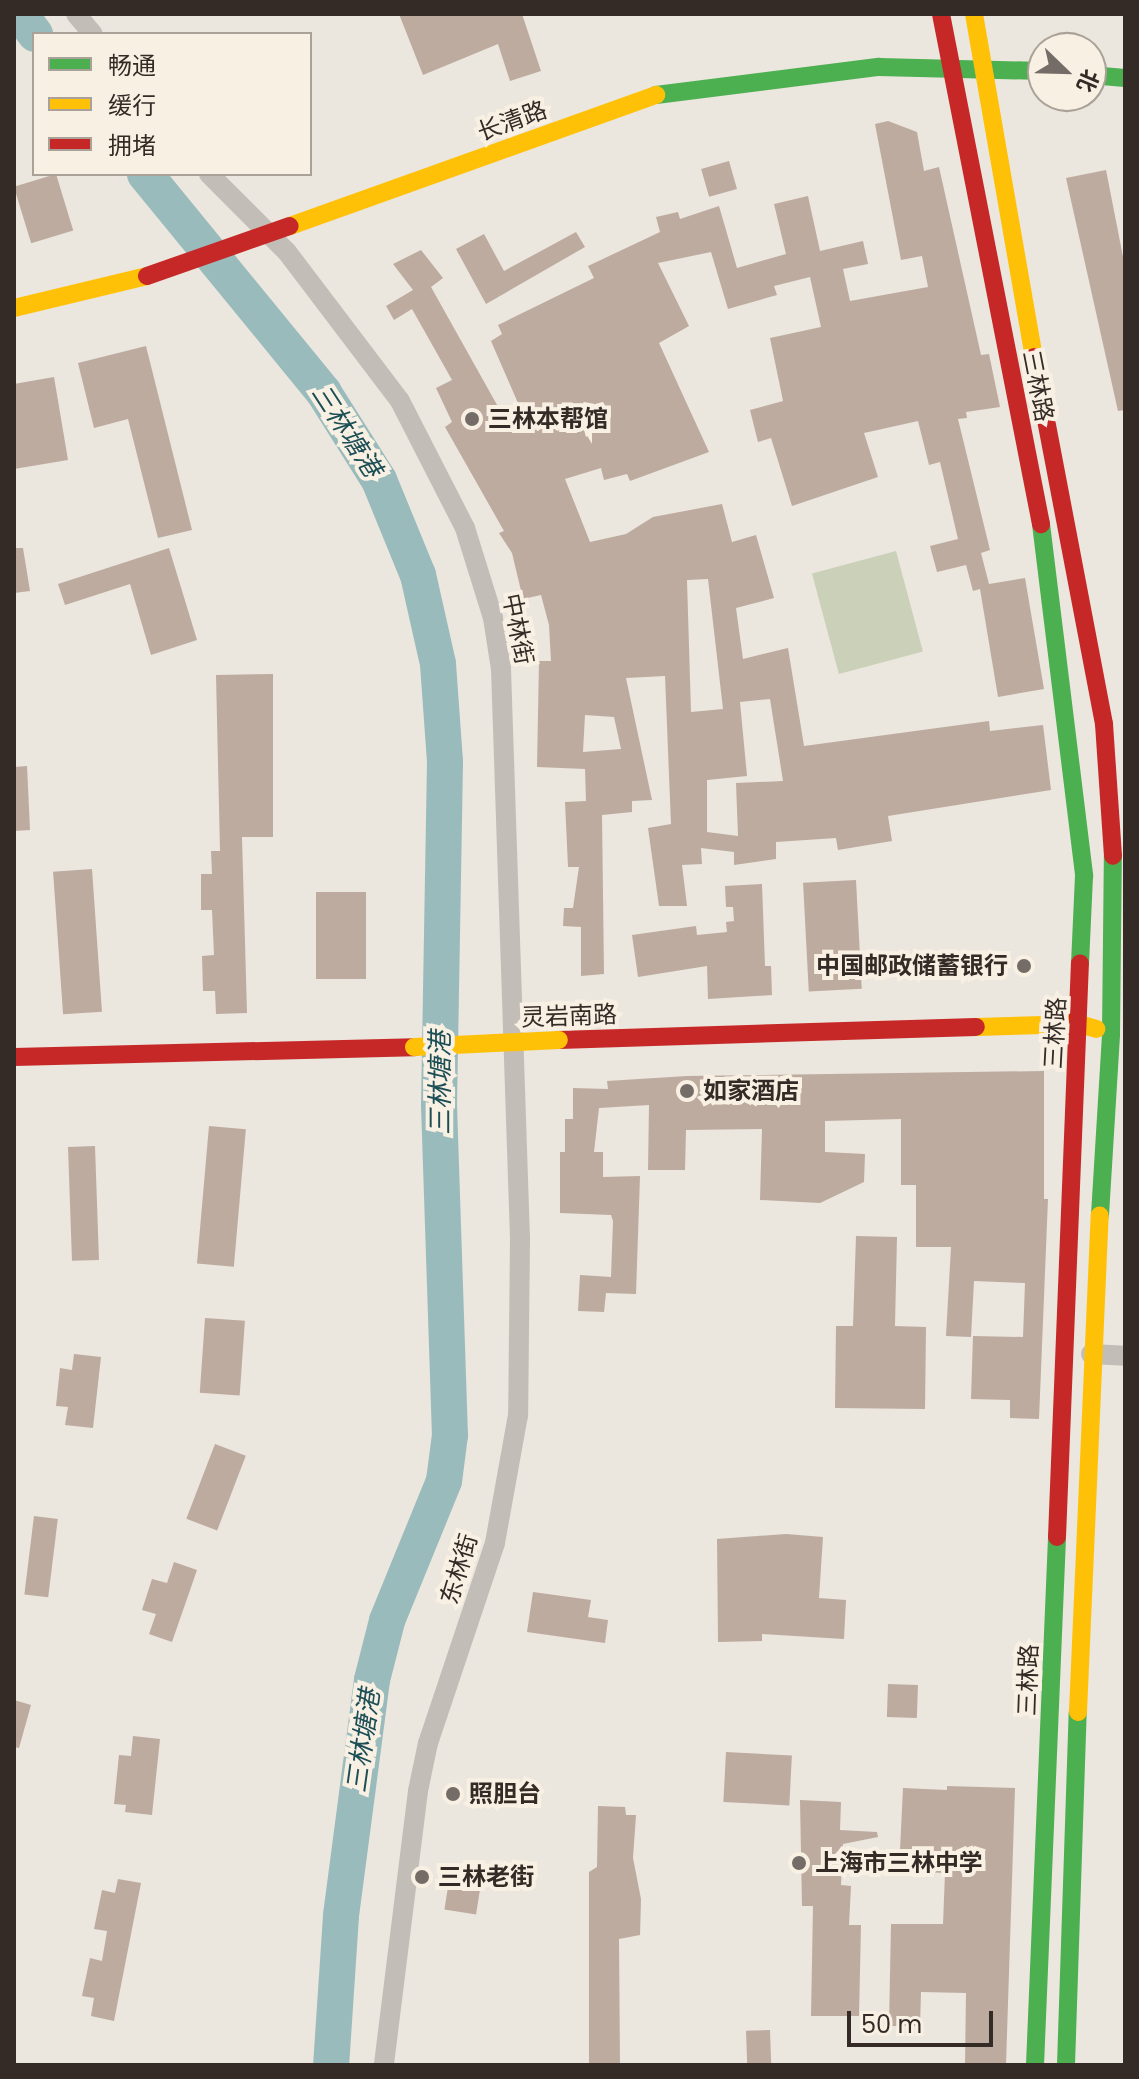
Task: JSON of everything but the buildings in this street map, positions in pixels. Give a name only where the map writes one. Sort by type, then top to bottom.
[{"type":"main road","name":"三林路","points":[[941,14],[1050,570],[1070,712],[1084,876],[1035,2065]]},
{"type":"main road","name":"三林路","points":[[974,14],[985,66],[1008,229],[1078,567],[1104,724],[1113,844],[1118,1035],[1091,1354],[1066,2065]]},
{"type":"main road","name":"长清路","points":[[14,308],[147,276],[662,93],[800,73],[985,66],[1027,70]]},
{"type":"main road","name":"灵岩南路","points":[[14,1057],[1079,1024],[1118,1035]]},
{"type":"street","points":[[76,14],[91,32]]},
{"type":"street","name":"中林街","points":[[211,176],[281,246],[400,401],[465,528],[489,605],[505,740],[515,1081]]},
{"type":"street","name":"东林街","points":[[384,2065],[426,1755],[495,1543],[514,1443],[522,1337],[515,1081]]},
{"type":"street","points":[[1091,1354],[1125,1356]]},
{"type":"green space","points":[[896,551],[923,651],[839,674],[812,574]]},
{"type":"waterway","name":"三林塘港","points":[[20,14],[34,32]]},
{"type":"waterway","name":"三林塘港","points":[[147,176],[324,393],[379,480],[418,575],[438,664],[445,762],[439,1105],[450,1435],[444,1481],[387,1621],[372,1680],[341,1916],[331,2065]]},
{"type":"traffic: fast","points":[[656,95],[879,67],[1027,71]]},
{"type":"traffic: fast","points":[[1107,76],[1125,78]]},
{"type":"traffic: fast","points":[[1041,524],[1084,876],[1080,963]]},
{"type":"traffic: fast","points":[[1100,1215],[1111,1034],[1113,856]]},
{"type":"traffic: fast","points":[[1035,2065],[1057,1537]]},
{"type":"traffic: fast","points":[[1066,2065],[1078,1712]]},
{"type":"traffic: slow","points":[[974,14],[1034,357]]},
{"type":"traffic: slow","points":[[290,226],[656,95]]},
{"type":"traffic: slow","points":[[14,308],[147,276]]},
{"type":"traffic: slow","points":[[976,1027],[1079,1024],[1096,1029]]},
{"type":"traffic: slow","points":[[414,1047],[559,1040]]},
{"type":"traffic: slow","points":[[1078,1712],[1100,1215]]},
{"type":"traffic: jam","points":[[941,14],[1041,524]]},
{"type":"traffic: jam","points":[[147,276],[290,226]]},
{"type":"traffic: jam","points":[[1034,357],[1104,724],[1113,856]]},
{"type":"traffic: jam","points":[[1057,1537],[1080,963]]},
{"type":"traffic: jam","points":[[559,1040],[976,1027]]},
{"type":"traffic: jam","points":[[14,1057],[414,1047]]},
{"type":"place","name":"三林本帮馆","points":[[472,419]]},
{"type":"place","name":"中国邮政储蓄银行","points":[[1024,966]]},
{"type":"place","name":"如家酒店","points":[[687,1091]]},
{"type":"place","name":"照胆台","points":[[453,1794]]},
{"type":"place","name":"上海市三林中学","points":[[799,1863]]},
{"type":"place","name":"三林老街","points":[[422,1877]]}]
